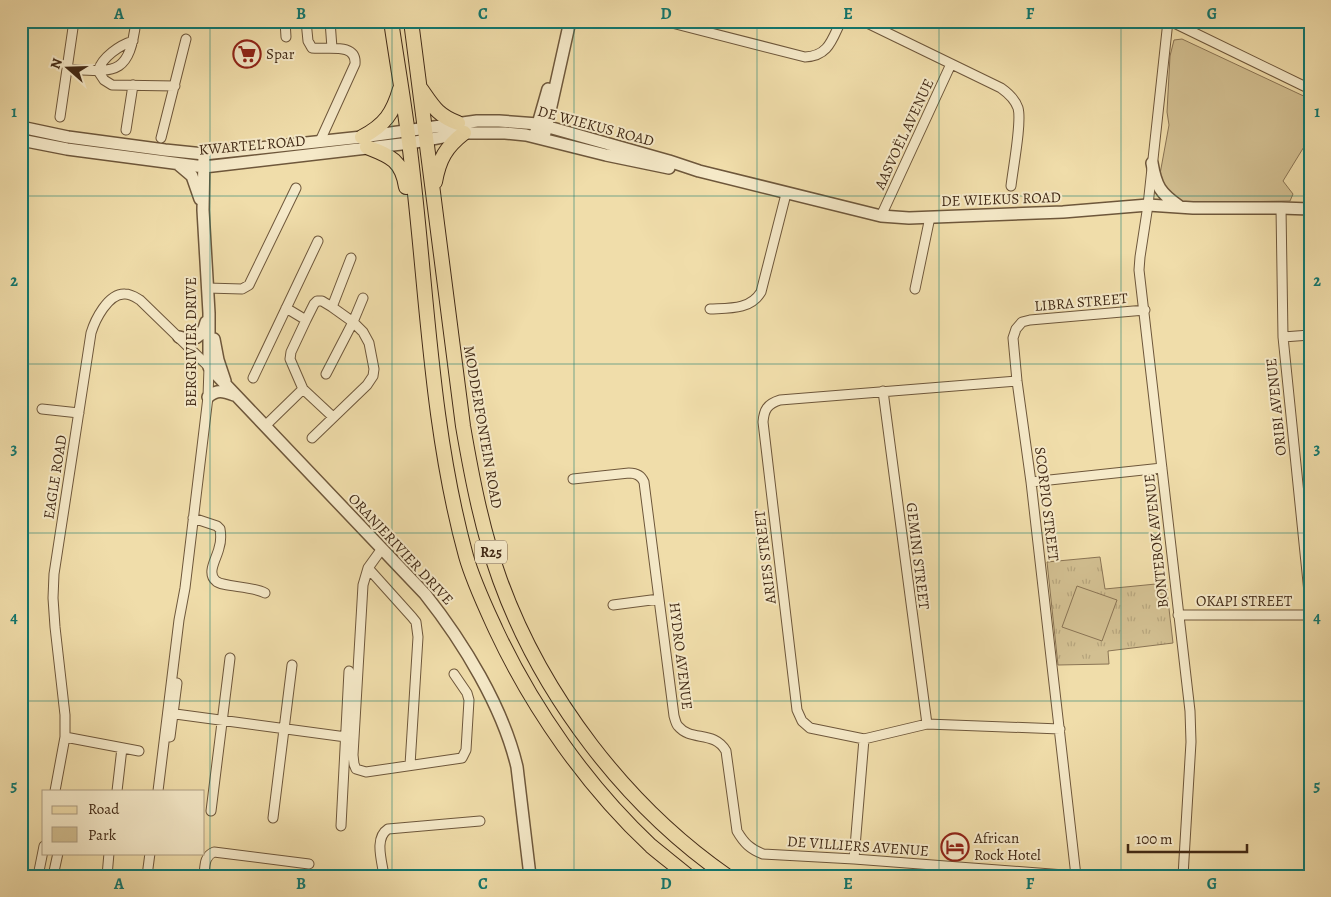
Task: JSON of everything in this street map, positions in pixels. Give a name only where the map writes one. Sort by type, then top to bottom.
[{"type":"main road","name":"R25","points":[[391,21],[408,137],[424,296],[440,426],[450,486],[466,557],[489,614],[526,687],[558,739],[607,800],[651,846],[688,876]]},
{"type":"main road","name":"MODDERFONTEIN ROAD","points":[[411,21],[456,378],[472,482],[500,580],[542,672],[570,716],[633,794],[662,823],[727,876]]},
{"type":"main road","points":[[419,86],[433,108],[461,128],[447,147],[442,158],[435,179],[433,194]]},
{"type":"main road","points":[[400,87],[392,110],[385,121],[364,142],[391,158],[402,168],[424,296]]},
{"type":"street","points":[[60,118],[74,21]]},
{"type":"street","points":[[67,69],[108,71],[118,67],[130,54],[136,21]]},
{"type":"street","points":[[285,21],[286,37]]},
{"type":"street","points":[[306,21],[308,40],[312,48],[341,48],[348,51],[355,59],[355,64],[320,141]]},
{"type":"street","points":[[330,21],[332,48]]},
{"type":"street","points":[[542,126],[564,21]]},
{"type":"street","points":[[539,138],[570,21]]},
{"type":"street","points":[[664,21],[702,26],[805,57],[814,57],[824,51],[841,21]]},
{"type":"street","points":[[863,21],[1000,88],[1014,100],[1018,108],[1019,120],[1011,186]]},
{"type":"street","points":[[1169,21],[1310,89]]},
{"type":"street","name":"BONTEBOK AVENUE","points":[[1169,21],[1148,205],[1140,257],[1140,270],[1191,725],[1183,876]]},
{"type":"street","points":[[161,138],[186,39]]},
{"type":"street","points":[[98,71],[103,60],[123,44],[133,41]]},
{"type":"street","name":"AASVOËL AVENUE","points":[[881,216],[951,64]]},
{"type":"street","points":[[98,71],[107,83],[112,85],[175,86]]},
{"type":"street","points":[[126,130],[133,85]]},
{"type":"street","name":"DE WIEKUS ROAD","points":[[425,134],[499,121],[542,126],[699,171],[881,216],[909,218],[1063,212],[1148,205],[1310,209]]},
{"type":"street","name":"KWARTEL ROAD","points":[[21,127],[68,137],[204,154],[320,141],[364,142]]},
{"type":"street","name":"DE WIEKUS ROAD","points":[[461,128],[539,138],[644,164],[699,171]]},
{"type":"street","name":"KWARTEL ROAD","points":[[21,140],[67,149],[204,167],[228,165],[364,142],[425,134]]},
{"type":"street","name":"BERGRIVIER DRIVE","points":[[162,790],[208,397],[208,307],[203,210],[204,154]]},
{"type":"street","points":[[177,164],[192,176],[203,210]]},
{"type":"street","points":[[1152,164],[1161,193],[1180,207]]},
{"type":"street","points":[[203,192],[212,175],[228,165]]},
{"type":"street","points":[[207,288],[242,290],[249,285],[296,188]]},
{"type":"street","points":[[710,309],[738,307],[756,300],[761,292],[786,194]]},
{"type":"street","name":"ORIBI AVENUE","points":[[1281,208],[1283,337],[1310,602]]},
{"type":"street","points":[[916,289],[930,217]]},
{"type":"street","points":[[253,378],[318,241]]},
{"type":"street","points":[[332,307],[351,258]]},
{"type":"street","name":"EAGLE ROAD","points":[[55,790],[65,736],[65,715],[53,598],[59,540],[91,333],[95,320],[103,308],[120,294],[132,295],[140,300],[209,366]]},
{"type":"street","points":[[326,374],[353,322],[363,298]]},
{"type":"street","points":[[312,438],[367,385],[373,376],[374,369],[367,337],[353,322],[322,301],[318,301],[314,304],[306,320],[291,352],[290,359],[303,389],[333,417]]},
{"type":"street","points":[[179,337],[189,340],[200,336],[208,307]]},
{"type":"street","points":[[208,307],[218,360],[231,391],[215,392],[208,397]]},
{"type":"street","points":[[286,308],[306,320]]},
{"type":"street","name":"LIBRA STREET","points":[[1017,380],[1013,338],[1016,329],[1022,322],[1145,310]]},
{"type":"street","points":[[1283,337],[1310,335]]},
{"type":"street","name":"ORANJERIVIER DRIVE","points":[[209,366],[381,550],[425,594],[445,619],[484,684],[508,736],[517,767],[530,876]]},
{"type":"street","points":[[883,391],[1017,380]]},
{"type":"street","name":"SCORPIO STREET","points":[[1017,380],[1031,482],[1076,876]]},
{"type":"street","points":[[266,426],[303,389]]},
{"type":"street","name":"ARIES STREET","points":[[864,739],[810,728],[802,721],[797,710],[763,422],[766,408],[771,402],[883,391]]},
{"type":"street","name":"GEMINI STREET","points":[[883,391],[926,724]]},
{"type":"street","points":[[42,408],[79,413]]},
{"type":"street","points":[[1031,482],[1162,468]]},
{"type":"street","name":"HYDRO AVENUE","points":[[573,479],[634,473],[642,478],[644,482],[674,716],[677,726],[684,731],[715,740],[722,744],[726,751],[738,831]]},
{"type":"street","points":[[193,518],[217,526],[220,529],[220,546],[212,571],[215,581],[220,584],[256,589],[265,593]]},
{"type":"street","points":[[381,550],[368,568],[363,585],[354,764],[356,769],[366,772],[459,760],[465,755],[469,700],[467,693],[454,674]]},
{"type":"street","points":[[368,568],[416,622],[418,637],[410,766]]},
{"type":"street","points":[[613,605],[660,599]]},
{"type":"street","name":"OKAPI STREET","points":[[1178,615],[1310,615]]},
{"type":"street","points":[[211,811],[230,658]]},
{"type":"street","points":[[273,818],[292,665]]},
{"type":"street","points":[[341,826],[349,671]]},
{"type":"street","points":[[170,713],[346,737]]},
{"type":"street","name":"BERGRIVIER DRIVE","points":[[158,790],[170,713]]},
{"type":"street","points":[[854,859],[864,739],[926,724],[1060,729]]},
{"type":"street","points":[[65,736],[139,751]]},
{"type":"street","points":[[117,790],[122,748]]},
{"type":"street","points":[[384,876],[380,843],[383,833],[388,829],[480,821]]},
{"type":"street","name":"DE VILLIERS AVENUE","points":[[738,831],[743,842],[752,850],[763,854],[1076,876]]},
{"type":"street","points":[[204,876],[205,860],[207,856],[214,852],[310,864]]},
{"type":"street","points":[[38,876],[42,854]]},
{"type":"street","points":[[53,876],[58,854]]},
{"type":"street","points":[[106,876],[109,854]]},
{"type":"street","points":[[148,876],[150,854]]},
{"type":"street","points":[[152,876],[155,854]]},
{"type":"green space","points":[[1182,39],[1310,99],[1310,137],[1283,181],[1293,194],[1290,201],[1181,203],[1161,186],[1160,174],[1169,125],[1167,112],[1170,56],[1174,40]]},
{"type":"green space","points":[[1100,557],[1105,589],[1166,583],[1173,643],[1108,651],[1109,664],[1058,665],[1047,562]]},
{"type":"green space","points":[[1077,586],[1117,600],[1102,641],[1062,627]]},
{"type":"place","name":"Spar","points":[[247,54]]},
{"type":"place","name":"African Rock Hotel","points":[[955,847]]}]
